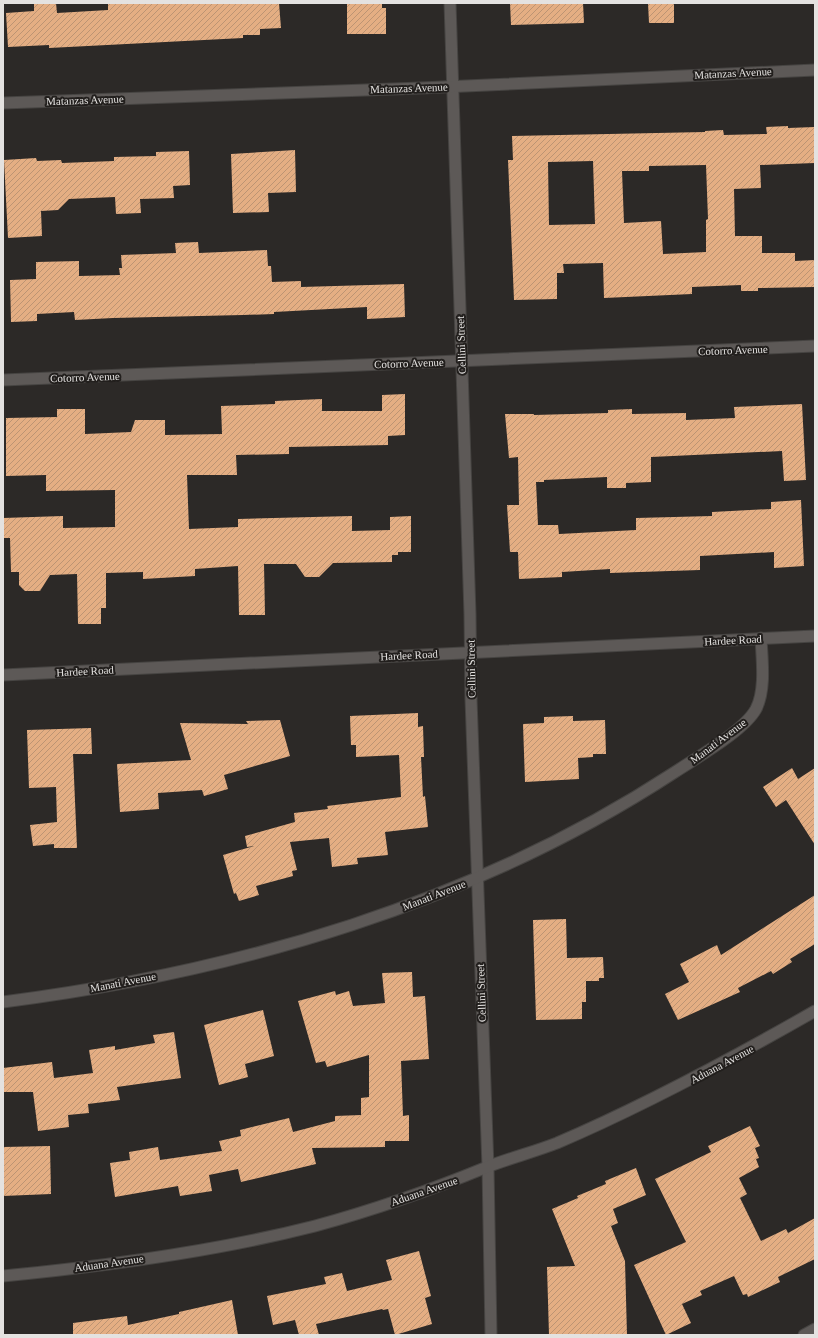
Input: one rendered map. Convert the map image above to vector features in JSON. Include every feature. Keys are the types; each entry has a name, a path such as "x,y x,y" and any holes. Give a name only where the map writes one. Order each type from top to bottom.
{"street":[{"name":"Cellini Street","path":"450,3 488,1167 491,1335"},
{"name":"Matanzas Avenue","path":"3,103 452,86 815,70"},
{"name":"Cotorro Avenue","path":"3,380 815,346"},
{"name":"Hardee Road","path":"3,675 815,636"},
{"name":"Manati Avenue","path":"3,1002 118,984 221,962 349,925 423,900 478,878 604,815 665,779 735,730 750,717 759,700 762,667 761,638"},
{"name":"Aduana Avenue","path":"3,1276 130,1261 282,1233 322,1224 427,1191 553,1144 632,1109 727,1062 815,1011"},
{"path":"804,1335 815,1329"}],"building":[{"path":"34,3 56,3 57,13 108,10 108,4 123,3 279,3 281,28 260,29 260,35 243,35 243,38 49,48 49,45 8,47 6,13 34,11"},
{"path":"347,3 382,3 382,8 386,8 386,34 347,34"},
{"path":"510,3 583,3 584,23 511,25"},
{"path":"648,3 674,3 674,23 649,23"},
{"path":"766,127 815,127 815,163 760,165 761,188 734,189 735,236 762,236 762,253 795,253 795,261 815,260 815,287 758,288 758,291 741,291 741,285 692,287 692,294 604,298 603,263 563,264 564,273 557,273 557,299 514,300 508,160 513,160 512,136 705,132 723,130 724,135 767,134","holes":["593,161 595,224 549,225 548,162","706,165 708,219 706,220 706,252 663,254 661,221 624,223 622,171 649,171 649,166"]},
{"path":"295,150 296,192 268,193 269,212 233,213 231,154"},
{"path":"189,151 190,185 173,186 174,198 140,199 141,213 116,214 115,197 69,199 58,210 41,211 42,236 8,238 4,160 36,158 37,161 61,160 62,163 114,161 114,157 156,156 156,152"},
{"path":"198,242 199,253 267,250 268,266 271,266 272,282 301,281 301,287 404,284 405,317 367,319 367,307 274,312 274,314 75,320 74,312 37,314 37,321 11,322 10,280 36,279 36,262 79,261 79,276 120,275 119,268 122,268 121,255 176,253 175,243"},
{"path":"405,394 405,435 388,436 388,445 289,447 289,454 236,455 237,475 187,475 189,529 238,527 238,519 352,516 352,531 390,530 390,517 411,516 411,552 398,552 398,555 392,555 392,562 333,563 319,577 305,577 296,564 264,564 265,615 239,615 238,566 195,569 195,576 143,579 143,572 106,573 106,608 101,608 101,624 78,624 77,574 50,575 40,591 25,591 19,585 19,572 11,572 10,538 3,538 3,518 63,516 63,528 115,527 115,490 46,491 46,475 6,476 6,418 57,417 57,409 85,409 85,434 131,432 135,420 165,420 165,435 222,434 221,406 275,404 275,401 322,399 322,411 382,411 382,395"},
{"path":"802,404 806,480 784,481 782,451 651,457 651,482 626,483 626,488 607,488 607,477 544,480 544,482 536,482 538,525 558,525 559,534 636,530 636,518 712,516 712,512 771,509 771,502 801,500 804,566 774,568 774,552 700,556 700,570 610,573 610,569 562,572 562,577 519,579 518,552 510,552 507,505 519,505 518,457 509,458 505,414 534,415 608,413 608,410 632,409 632,414 686,413 686,420 735,418 734,407"},
{"path":"418,713 418,727 423,726 424,757 421,757 423,797 425,796 428,827 385,832 388,855 357,858 358,864 332,867 329,838 290,842 297,870 292,871 293,876 256,886 259,895 239,901 236,893 234,894 223,855 254,846 247,847 245,836 295,822 294,813 328,809 327,806 401,797 399,755 356,757 356,745 351,745 350,716"},
{"path":"573,716 573,721 605,720 606,754 593,754 593,757 578,758 579,779 525,782 523,724 544,723 544,717"},
{"path":"280,720 290,756 224,775 228,789 204,796 202,790 158,793 159,809 120,812 117,764 191,760 180,723 248,724 246,721"},
{"path":"91,728 92,754 73,754 77,848 54,848 54,844 33,846 30,825 57,822 56,787 29,788 27,730"},
{"path":"792,768 798,779 815,768 815,845 786,800 776,807 763,787"},
{"path":"815,895 815,944 790,959 792,962 773,974 771,971 738,988 740,992 678,1020 665,994 689,982 680,964 717,945 721,955"},
{"path":"566,919 567,958 603,957 604,978 599,978 599,981 586,981 586,1002 582,1002 582,1019 536,1020 533,920"},
{"path":"412,972 413,997 425,996 429,1059 401,1061 403,1116 409,1115 409,1141 385,1141 385,1147 312,1148 316,1164 241,1182 238,1169 209,1175 212,1191 180,1196 178,1186 115,1197 110,1163 130,1160 129,1152 158,1147 160,1160 222,1151 219,1141 241,1136 240,1130 289,1118 293,1132 335,1121 335,1116 361,1115 361,1098 369,1097 369,1055 327,1067 325,1061 316,1063 298,1001 335,991 336,995 349,991 353,1006 385,1003 382,973"},
{"path":"263,1010 274,1056 245,1064 248,1077 219,1085 204,1025"},
{"path":"174,1032 181,1078 117,1087 120,1100 88,1104 89,1113 68,1115 69,1127 38,1131 33,1092 3,1092 3,1068 52,1062 54,1078 93,1073 89,1050 115,1046 115,1050 155,1043 153,1035"},
{"path":"750,1126 760,1146 755,1148 759,1158 756,1159 759,1167 739,1178 747,1194 740,1198 761,1241 786,1229 788,1233 815,1218 815,1259 778,1277 780,1282 748,1297 747,1294 743,1295 734,1276 700,1291 702,1295 682,1304 691,1323 666,1335 634,1265 686,1242 655,1179 711,1152 708,1146"},
{"path":"50,1146 51,1194 3,1196 3,1147"},
{"path":"636,1168 646,1195 613,1209 618,1223 611,1226 625,1261 627,1335 549,1335 547,1267 575,1266 552,1209 578,1198 577,1196 606,1184 605,1181"},
{"path":"419,1251 431,1296 425,1298 432,1324 395,1335 388,1309 382,1309 316,1324 319,1335 299,1335 295,1320 273,1325 267,1296 326,1284 324,1277 342,1273 347,1291 392,1280 386,1260"},
{"path":"232,1300 238,1335 73,1335 73,1323 127,1316 128,1325 179,1314 179,1312"}]}
